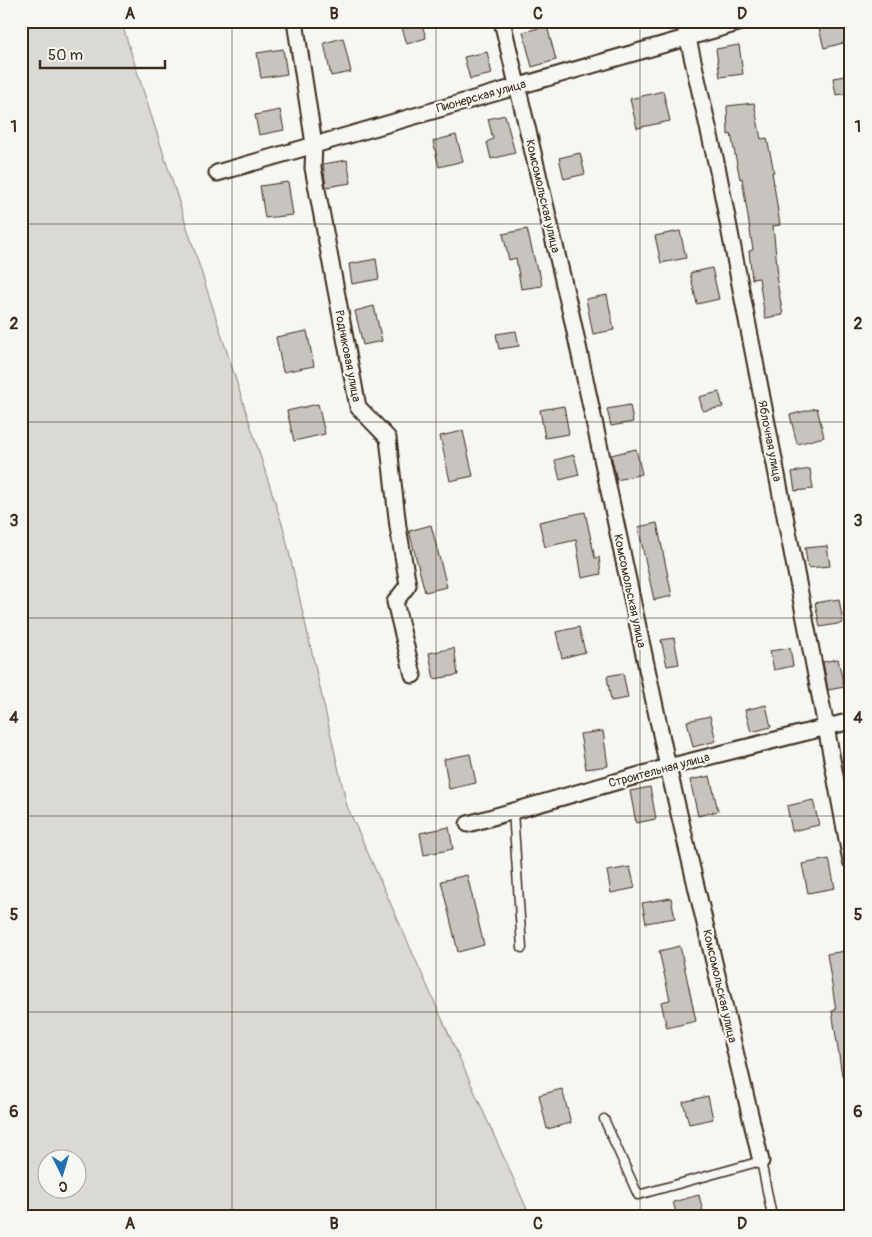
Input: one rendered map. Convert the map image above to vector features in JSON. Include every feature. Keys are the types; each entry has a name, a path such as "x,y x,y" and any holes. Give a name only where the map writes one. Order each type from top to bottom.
{"street":[{"name":"Родниковая улица","path":"295,21 314,144 314,176 358,407 388,438 398,527 408,585 395,602 412,675"},
{"name":"Комсомольская улица","path":"502,21 572,318 668,767 761,1161"},
{"name":"Яблочная улица","path":"684,21 718,171 851,861"},
{"name":"Пионерская улица","path":"217,173 745,21"},
{"name":"Строительная улица","path":"468,824 668,767 851,721"}],"lane":[{"path":"513,811 522,948"},
{"path":"604,1119 638,1195 761,1161 772,1216"}],"shaded area":[{"path":"21,21 121,21 284,530 347,806 530,1216 21,1216"}],"building":[{"path":"400,21 421,21 426,38 407,44"},
{"path":"828,21 851,21 851,41 824,48 818,24"},
{"path":"547,26 556,60 532,67 523,32"},
{"path":"343,38 351,72 331,76 324,43"},
{"path":"739,45 743,74 720,77 716,49"},
{"path":"283,49 287,74 261,78 257,53"},
{"path":"487,52 492,74 470,79 464,57"},
{"path":"851,75 851,93 836,95 833,78"},
{"path":"663,91 670,121 637,128 630,99"},
{"path":"754,103 761,139 767,138 774,172 772,172 780,225 773,226 778,276 776,276 783,315 765,318 759,278 752,279 749,251 753,250 742,178 740,179 731,134 728,135 727,106"},
{"path":"280,110 284,130 259,135 255,115"},
{"path":"505,115 515,153 491,159 487,142 493,139 488,119"},
{"path":"456,135 463,161 439,167 433,141"},
{"path":"580,153 585,174 564,179 559,158"},
{"path":"347,160 351,183 326,187 323,164"},
{"path":"288,182 293,215 265,218 260,186"},
{"path":"527,229 542,286 521,289 516,258 509,260 503,234"},
{"path":"680,231 686,258 661,263 655,236"},
{"path":"376,259 379,279 352,284 349,264"},
{"path":"712,268 719,299 697,304 690,273"},
{"path":"607,295 614,330 593,334 586,299"},
{"path":"374,306 382,341 363,345 355,311"},
{"path":"307,331 314,366 283,372 276,337"},
{"path":"516,331 519,346 499,349 496,334"},
{"path":"719,392 723,407 703,411 699,397"},
{"path":"318,404 325,434 294,441 287,411"},
{"path":"630,405 633,422 611,426 607,409"},
{"path":"564,406 569,434 545,438 540,410"},
{"path":"817,408 824,437 797,444 790,415"},
{"path":"463,431 473,476 450,481 440,436"},
{"path":"636,449 642,474 617,480 611,455"},
{"path":"574,455 579,475 560,480 555,460"},
{"path":"810,469 813,489 795,491 792,472"},
{"path":"585,512 595,558 599,557 601,574 582,578 576,540 545,547 539,522"},
{"path":"657,523 672,596 654,600 638,527"},
{"path":"431,525 447,587 425,592 409,531"},
{"path":"827,546 830,566 808,568 805,548"},
{"path":"839,599 843,623 820,627 815,603"},
{"path":"579,627 585,652 562,658 556,632"},
{"path":"674,638 679,664 667,666 661,640"},
{"path":"454,648 458,675 434,679 429,653"},
{"path":"790,648 793,666 774,670 770,651"},
{"path":"838,659 844,687 828,690 823,662"},
{"path":"623,673 628,698 611,701 607,676"},
{"path":"766,705 771,727 751,732 745,710"},
{"path":"710,716 716,741 693,747 687,721"},
{"path":"603,731 608,766 586,769 580,734"},
{"path":"470,754 476,783 449,789 444,759"},
{"path":"710,776 718,811 698,816 690,780"},
{"path":"650,787 656,819 636,823 630,791"},
{"path":"813,800 819,825 792,831 787,806"},
{"path":"449,827 453,849 424,855 420,833"},
{"path":"829,859 835,888 808,893 802,864"},
{"path":"630,867 635,888 611,893 607,871"},
{"path":"467,875 484,945 458,952 441,881"},
{"path":"671,898 675,918 646,923 642,903"},
{"path":"680,946 696,1021 667,1028 661,1002 670,1000 659,951"},
{"path":"845,951 851,987 851,1075 842,1075 832,1011 836,1010 827,954"},
{"path":"562,1089 571,1123 547,1129 539,1095"},
{"path":"708,1096 713,1119 689,1124 683,1102"},
{"path":"699,1195 704,1216 677,1216 673,1202"}]}
